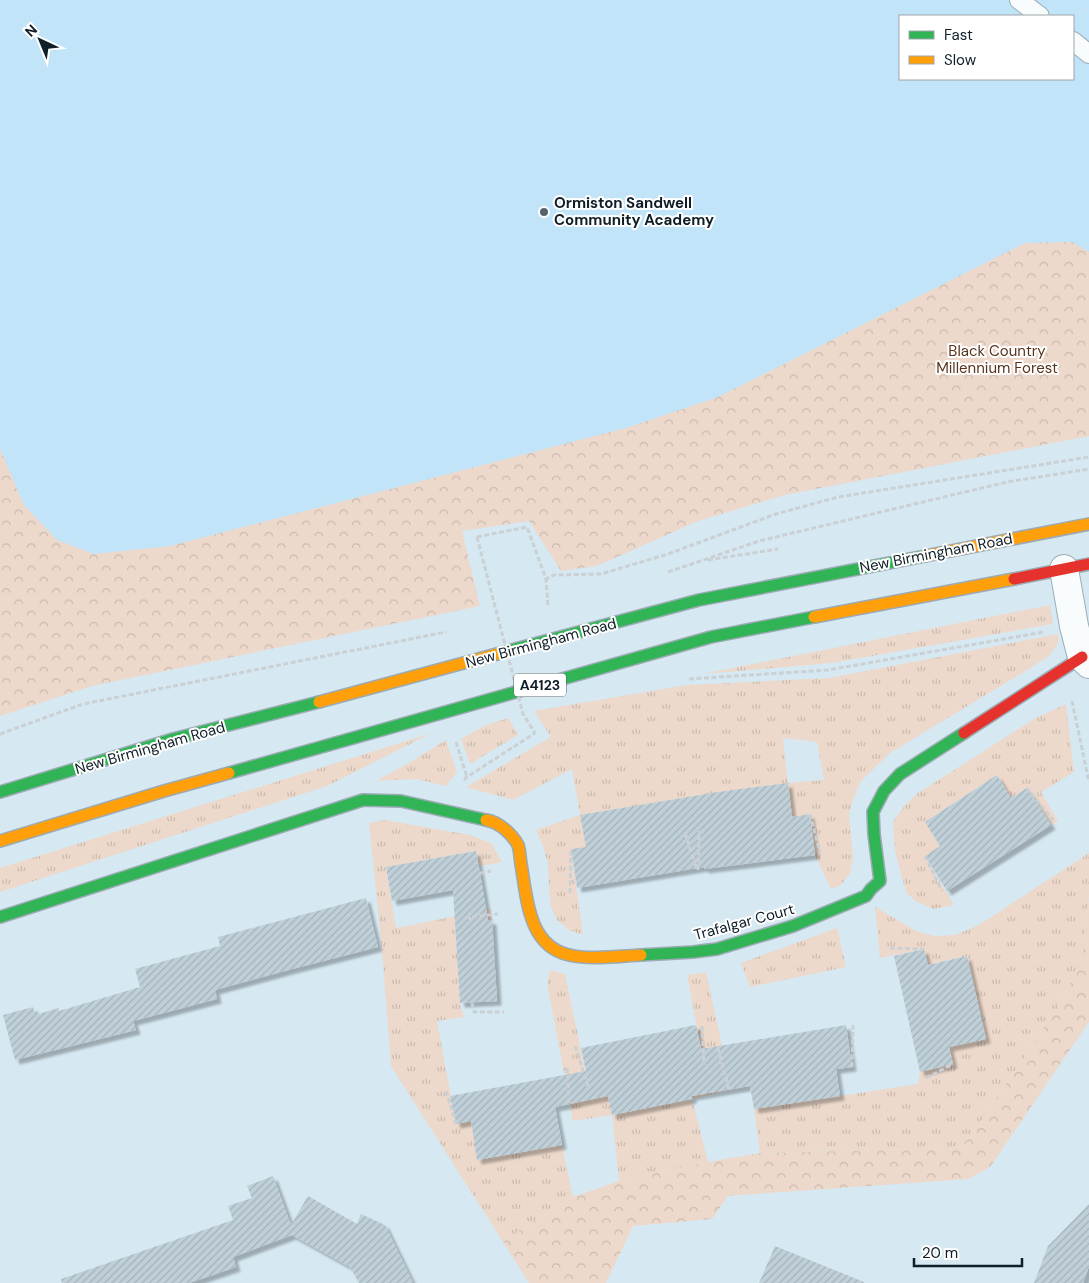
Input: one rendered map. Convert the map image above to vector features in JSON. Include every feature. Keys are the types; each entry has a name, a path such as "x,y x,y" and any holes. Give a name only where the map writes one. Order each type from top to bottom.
{"main road":[{"name":"New Birmingham Road","path":"0,792 173,739 699,600 1089,524"},
{"name":"A4123","path":"0,841 164,791 711,637 1076,567"},
{"name":"Trafalgar Court","path":"0,917 363,800 401,801 493,821 508,832 518,846 532,919 539,935 553,949 569,956 596,957 717,949 793,926 866,896 880,881 873,812 884,791 900,774 1079,663"}],"street":[{"path":"1076,567 1074,626 1079,663"}],"lane":[{"path":"1019,0 1039,15"},
{"path":"1074,42 1089,54"}],"path":[{"path":"546,579 554,576 601,574 668,554 776,514 838,497 1089,458"},
{"path":"697,562 769,538 1007,482 1089,469"},
{"path":"439,809 467,777 536,733 523,714 478,537 527,527 546,579 548,612"},
{"path":"491,623 500,621"},
{"path":"681,680 828,670 1074,626"},
{"path":"0,734 83,704 453,630"},
{"path":"1079,663 1089,782"},
{"path":"519,712 529,709"},
{"path":"455,739 467,777"},
{"path":"1027,788 1053,820"},
{"path":"810,814 820,853"},
{"path":"685,833 697,869 699,831"},
{"path":"570,892 571,850"},
{"path":"924,856 942,891"},
{"path":"471,922 469,917 499,914"},
{"path":"890,948 924,949"},
{"path":"472,1002 474,1012 504,1012"},
{"path":"852,1067 853,1025"},
{"path":"702,1026 704,1065"},
{"path":"575,1046 589,1089"},
{"path":"718,1048 729,1090"},
{"path":"926,1078 953,1064"},
{"path":"567,1068 569,1104"},
{"path":"446,1091 456,1124"}],"shaded area":[{"name":"Ormiston Sandwell Community Academy","path":"0,0 1089,0 1089,346 488,495 0,670"}],"green space":[{"name":"Black Country Millennium Forest","path":"1072,242 1089,252 1089,436 785,495 698,521 597,566 561,571 529,521 462,531 480,606 92,686 0,716 0,449 24,505 57,540 94,554 170,546 626,428 718,397 1025,243"},
{"path":"1050,605 1053,624 832,663 703,674"},
{"path":"1058,634 1058,643 1049,656 890,753 861,781 849,814 853,858 850,873 841,885 831,889 815,855 810,814 792,817 662,802 581,815 586,847 571,850 583,935 569,930 557,920 551,907 548,864 536,830 580,815 572,769 513,800 466,787 551,737 534,711 687,685 829,678","holes":["783,738 817,742 824,780 788,783"]},
{"path":"1066,704 1074,772 1041,792 1058,821 1051,825 1027,788 1011,798 997,775 925,822 940,846 925,857 954,905 933,909 915,901 906,892 895,851 893,822 901,810 915,795 1034,719"},
{"path":"508,718 518,735 470,764 461,739 486,725"},
{"path":"432,733 327,786 0,892 0,868"},
{"path":"446,740 457,772 446,786 416,779 376,781 409,763"},
{"path":"385,820 470,835 491,843 502,862 479,866 475,851 386,868 396,928 491,909 492,920 455,923 460,1003 464,1017 437,1021 456,1123 471,1121 478,1160 562,1145 573,1197 503,1242 391,1066 369,823"},
{"path":"1089,853 1089,896 1083,951 1065,997 971,1136 958,1148 760,1153 754,1109 918,1084 920,1072 953,1064 949,1047 986,1039 967,956 928,965 924,949 880,958 875,907 918,932 935,936 955,935 979,925"},
{"path":"1089,896 1089,1022 990,1167 968,1179 728,1196 712,1219 633,1226 606,1283 529,1283 503,1242 573,1197 619,1181 760,1153 959,1148 971,1136 1065,997 1083,951"},
{"path":"837,928 846,967 750,987 741,963"},
{"path":"550,970 565,974 589,1088 606,1086 612,1115 573,1121 547,983"},
{"path":"706,972 722,1045 729,1090 692,1099 687,1069 704,1065 687,975"},
{"path":"692,1099 708,1162 619,1181 612,1115"}],"building":[{"path":"997,775 1011,798 1027,788 1051,825 947,891 925,856 940,846 925,822"},
{"path":"788,783 792,817 810,814 815,855 704,869 704,867 577,888 571,849 586,847 580,815 718,792"},
{"path":"476,851 488,920 492,920 497,1001 460,1003 453,890 392,901 386,867"},
{"path":"366,898 378,947 215,990 217,999 133,1021 136,1030 15,1060 3,1015 33,1007 35,1015 59,1008 59,1011 140,987 135,969 220,946 218,937"},
{"path":"924,949 928,965 967,956 986,1039 949,1047 953,1064 920,1072 894,956"},
{"path":"696,1025 701,1049 846,1025 852,1067 836,1069 840,1096 754,1109 750,1086 692,1096 692,1099 612,1115 608,1096 555,1107 562,1145 477,1160 471,1121 456,1124 450,1096 586,1071 581,1048"},
{"path":"273,1176 291,1225 308,1196 357,1224 361,1214 385,1225 413,1283 359,1283 350,1267 292,1235 233,1257 236,1267 189,1283 62,1283 61,1279 233,1220 228,1206 252,1198 247,1186"},
{"path":"1089,1204 1089,1266 1083,1283 1034,1283 1048,1246"},
{"path":"775,1246 864,1282 759,1283"}],"traffic: fast":[{"path":"497,654 699,600 925,556"},
{"path":"229,773 711,637 814,617"},
{"path":"0,792 173,739 319,702"},
{"path":"641,955 717,949 793,926 866,896 880,881 873,812 884,791 900,774 964,733"},
{"path":"0,917 363,800 401,801 486,820"}],"traffic: slow":[{"path":"925,556 1089,524"},
{"path":"814,617 1014,579"},
{"path":"319,702 497,654"},
{"path":"0,841 229,773"},
{"path":"486,820 496,823 505,829 518,845 528,905 537,931 545,942 555,950 569,955 586,957 641,955"}],"traffic: jam":[{"path":"1014,579 1089,564"},
{"path":"964,733 1082,657"}],"place":[{"name":"Ormiston Sandwell Community Academy","path":"544,212"}]}
